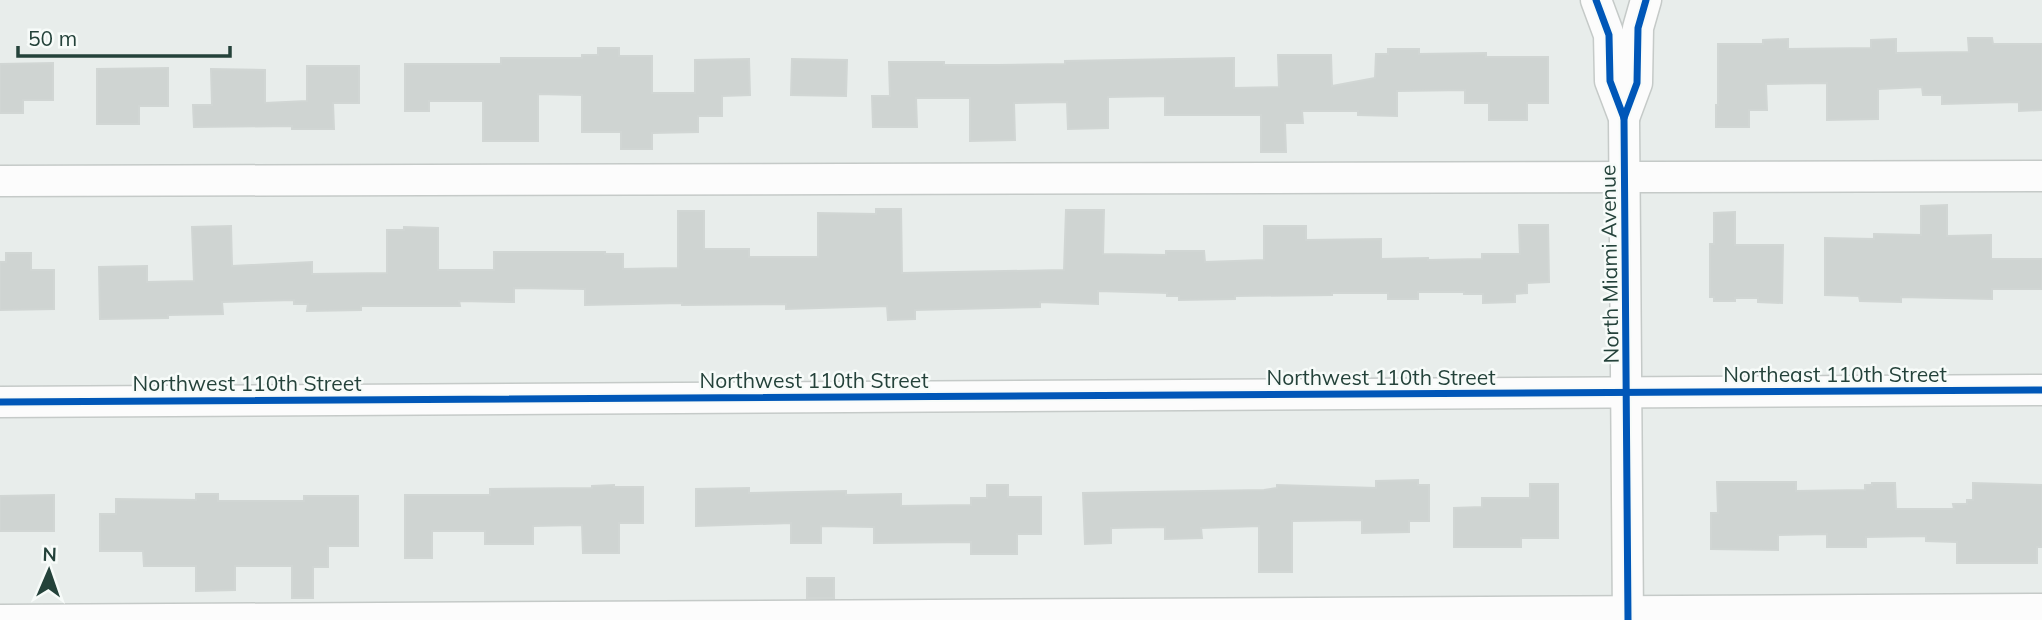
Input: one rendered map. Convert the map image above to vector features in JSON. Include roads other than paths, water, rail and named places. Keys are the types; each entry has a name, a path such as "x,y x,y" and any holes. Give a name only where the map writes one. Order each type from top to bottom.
{"street":[{"path":"1597,0 1621,6 1634,5 1644,0"},
{"name":"North Miami Avenue","path":"1597,0 1609,35 1610,81 1624,118 1628,615"},
{"name":"North Miami Avenue","path":"1624,118 1637,83 1638,28 1644,0"},
{"path":"0,181 2042,176"},
{"name":"Northeast 110th Street","path":"1628,393 2042,390"},
{"name":"Northwest 110th Street","path":"0,402 1628,393"},
{"path":"0,620 1628,615 2042,608"}]}
